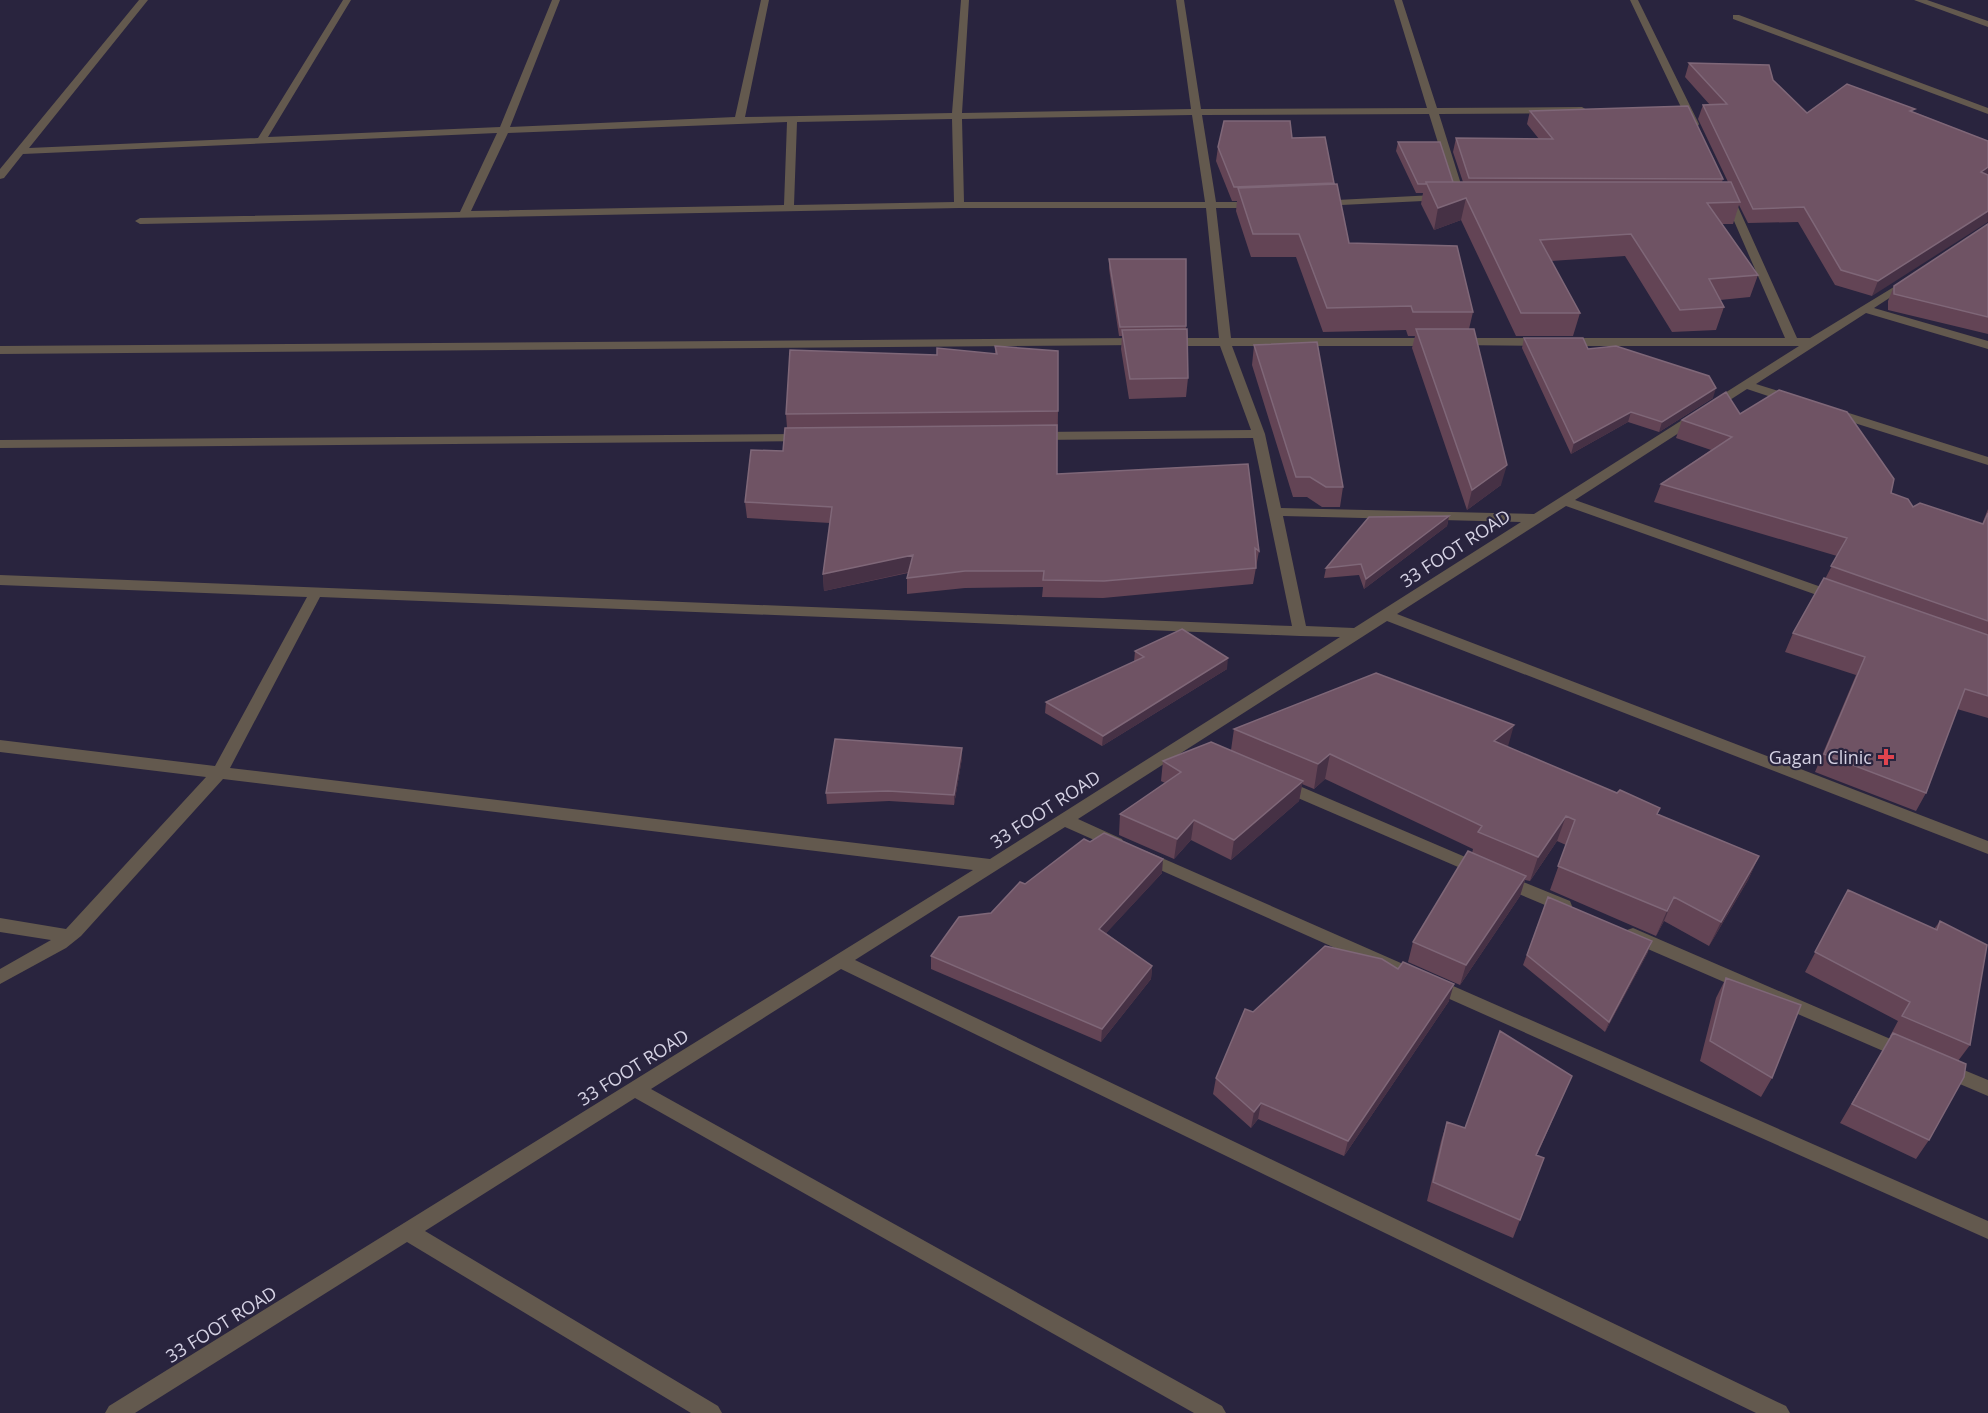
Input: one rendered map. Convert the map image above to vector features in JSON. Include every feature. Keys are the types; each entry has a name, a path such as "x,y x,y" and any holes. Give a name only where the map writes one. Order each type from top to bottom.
{"street":[{"path":"0,176 144,0"},
{"path":"262,139 347,0"},
{"path":"463,216 504,130 556,0"},
{"path":"739,120 765,0"},
{"path":"959,205 957,116 965,0"},
{"path":"1180,0 1211,207 1225,342 1259,434 1300,631"},
{"path":"1398,0 1460,197"},
{"path":"1634,0 1701,139"},
{"path":"1918,0 1988,24"},
{"path":"1736,17 1988,111"},
{"path":"20,151 739,120 1432,109 1595,110"},
{"path":"1676,110 1688,110"},
{"path":"789,209 792,119"},
{"path":"1723,194 1793,342"},
{"path":"1305,203 1471,197"},
{"path":"140,221 959,205 1211,207 1270,205"},
{"name":"33 FOOT ROAD","path":"116,1413 992,866 1921,273"},
{"path":"1865,309 1988,345"},
{"path":"0,350 1225,342 1814,342"},
{"path":"1746,385 1801,402"},
{"path":"1823,409 1988,461"},
{"path":"1019,436 1259,434"},
{"path":"0,444 815,438"},
{"path":"1564,501 1854,603"},
{"path":"1275,512 1537,518"},
{"path":"0,580 1356,633"},
{"path":"0,976 69,936 220,772 316,592"},
{"path":"1386,615 1988,848"},
{"path":"1185,743 1207,752"},
{"path":"0,746 992,866"},
{"path":"1273,780 1581,913"},
{"path":"1064,820 1988,1230"},
{"path":"0,925 69,936"},
{"path":"1614,927 1988,1088"},
{"path":"840,961 1779,1413"},
{"path":"635,1089 1215,1413"},
{"path":"407,1232 711,1413"}],"building":[{"path":"1689,63 1769,65 1773,80 1807,113 1847,84 1915,109 1910,111 1988,141 1988,167 1981,172 1988,175 1988,211 1878,281 1841,270 1804,207 1753,209 1703,105 1727,104"},
{"path":"1688,106 1723,179 1469,178 1456,138 1553,139 1530,111"},
{"path":"1224,121 1290,121 1292,138 1325,137 1334,183 1234,187 1218,147"},
{"path":"1398,142 1440,142 1453,182 1418,184"},
{"path":"1426,182 1731,182 1740,202 1707,203 1758,275 1709,279 1724,307 1680,310 1631,234 1540,240 1580,313 1521,313 1466,198 1438,208"},
{"path":"1337,184 1349,243 1457,246 1473,312 1413,312 1411,306 1327,308 1299,234 1253,234 1238,188"},
{"path":"1988,224 1988,317 1894,294 1894,286"},
{"path":"1109,259 1186,259 1186,326 1120,327"},
{"path":"1187,329 1188,378 1130,379 1122,330"},
{"path":"1416,329 1474,329 1507,465 1472,490"},
{"path":"1524,338 1583,338 1588,349 1616,346 1709,376 1716,388 1662,422 1631,412 1574,443"},
{"path":"1317,342 1343,487 1326,487 1310,477 1296,477 1254,345"},
{"path":"995,346 1058,351 1058,411 786,414 790,350 937,355 937,348 997,354"},
{"path":"1779,390 1847,412 1894,479 1891,493 1908,499 1913,507 1920,503 1983,524 1988,513 1988,621 1831,566 1847,538 1661,484 1732,437 1682,420 1726,392 1740,414"},
{"path":"1057,425 1057,474 1248,464 1259,551 1255,548 1256,568 1104,581 1043,580 1044,571 965,571 907,578 913,555 823,574 832,507 745,502 751,450 783,451 785,428"},
{"path":"1449,516 1366,579 1361,564 1326,568 1369,517"},
{"path":"1824,578 1988,635 1988,696 1965,689 1926,793 1824,754 1865,657 1793,633"},
{"path":"1182,629 1228,658 1103,736 1046,702 1144,657 1135,651"},
{"path":"1376,673 1514,725 1494,741 1617,793 1620,790 1660,808 1657,814 1759,856 1721,922 1674,897 1667,911 1558,866 1575,820 1566,816 1538,857 1478,832 1482,826 1330,754 1318,764 1234,729"},
{"path":"835,739 962,748 954,795 888,791 826,793"},
{"path":"1211,742 1303,781 1234,840 1194,820 1177,839 1120,814 1181,772 1163,761"},
{"path":"1104,833 1163,859 1099,929 1152,966 1102,1029 931,956 959,917 991,913 1020,882 1025,884 1084,839 1090,842"},
{"path":"1468,851 1526,876 1466,965 1413,942"},
{"path":"1848,890 1937,930 1940,921 1987,945 1970,1045 1902,1016 1910,1002 1815,952"},
{"path":"1548,897 1652,941 1609,1022 1527,955"},
{"path":"1325,946 1382,959 1398,969 1403,962 1454,984 1348,1141 1261,1103 1254,1112 1216,1078 1245,1009 1253,1012"},
{"path":"1726,978 1801,1005 1772,1078 1710,1041"},
{"path":"1500,1031 1572,1076 1536,1155 1544,1158 1520,1220 1433,1182 1447,1122 1465,1128"},
{"path":"1893,1033 1966,1064 1964,1077 1929,1140 1852,1104"}],"place":[{"name":"Gagan Clinic","path":"1886,757"}]}
